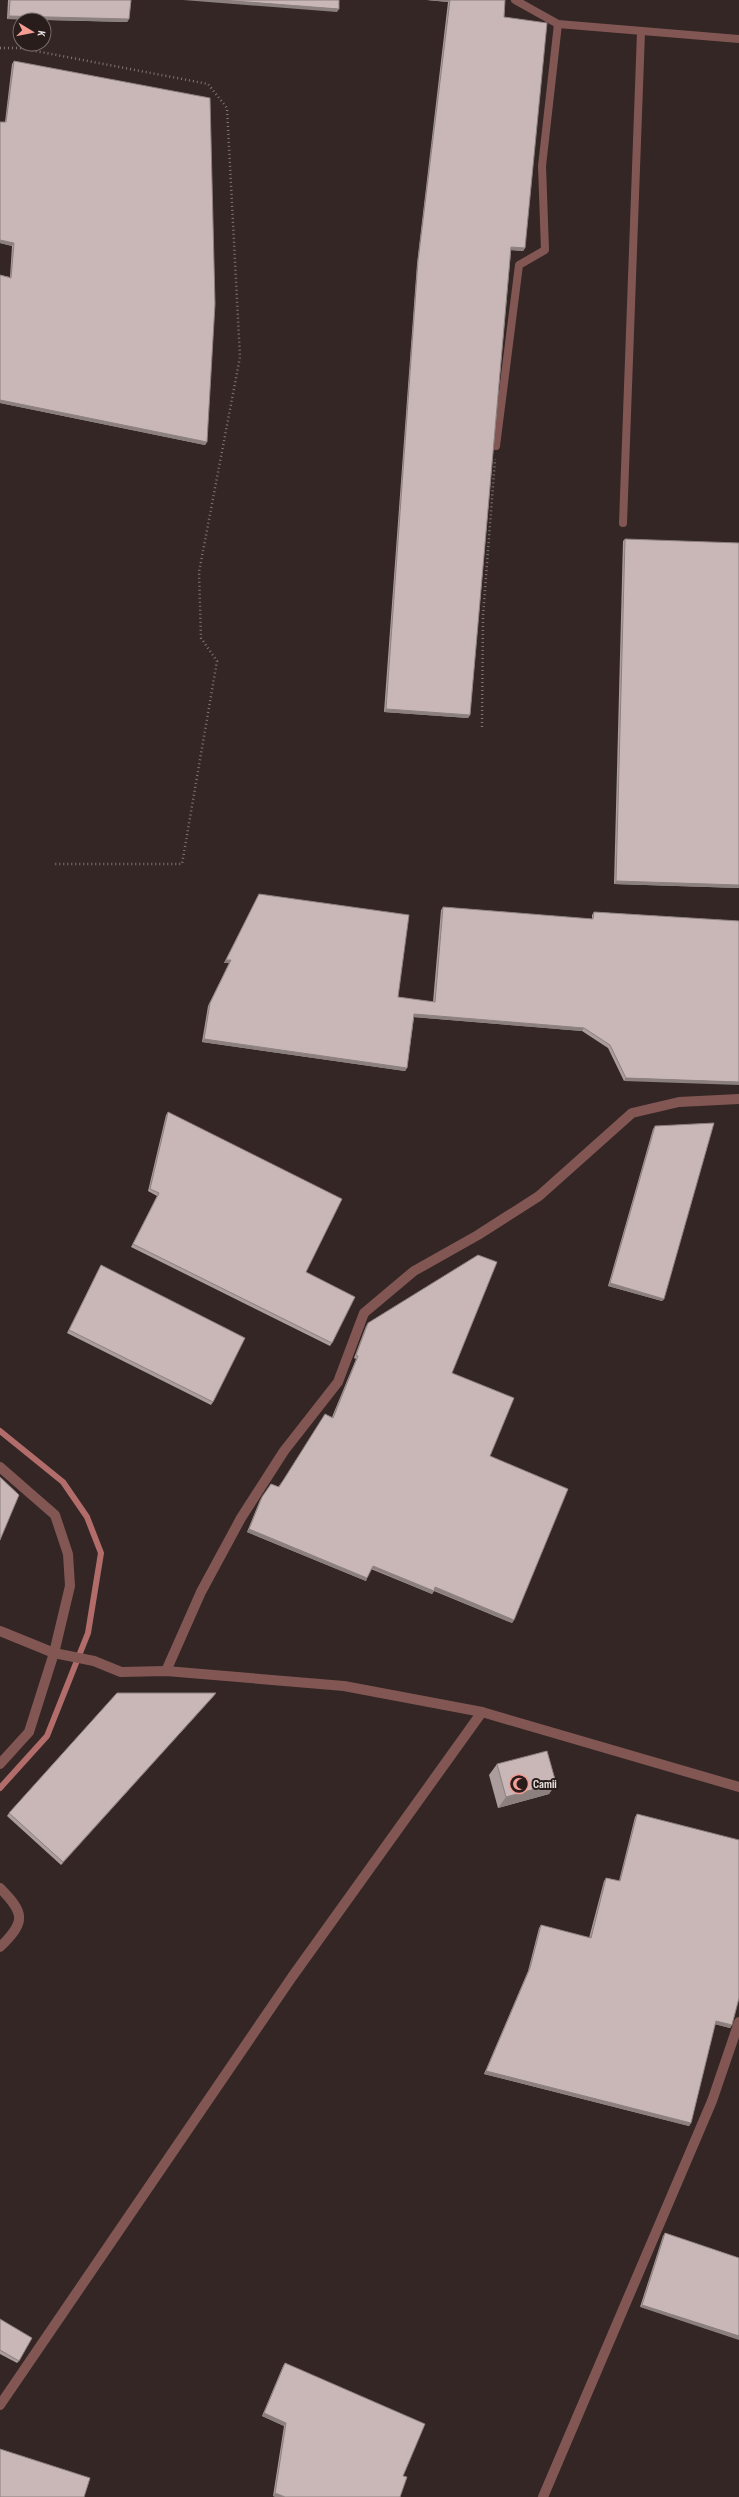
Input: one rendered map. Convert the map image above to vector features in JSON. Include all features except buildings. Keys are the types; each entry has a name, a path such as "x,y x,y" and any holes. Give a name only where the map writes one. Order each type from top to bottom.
{"street":[{"path":"166,1671 201,1592 241,1518 284,1451 338,1382 364,1313 414,1271 478,1235 539,1196 632,1113 679,1102 739,1099"},
{"path":"0,1467 55,1515 68,1554 70,1586 54,1653 29,1732 0,1764"},
{"path":"0,1631 54,1653 65,1654 94,1662 121,1672 166,1671 344,1686 482,1712 739,1787"},
{"path":"0,2405 4,2392 292,1976 482,1712"},
{"path":"0,1888 16,1904 20,1917 16,1930 0,1947"},
{"path":"542,2497 712,2101 739,2022"}],"lane":[{"path":"515,0 558,24 739,39"},
{"path":"496,446 519,265 545,250 542,166 558,24"},
{"path":"623,523 641,32"}],"path":[{"path":"0,48 20,48 208,84 227,108 240,357 199,572 201,638 217,661 182,864 54,864"},
{"path":"482,727 483,616 496,446"}],"waterway":[{"path":"0,1431 63,1482 87,1517 101,1553 88,1633 47,1736 0,1788"}],"place":[{"name":"Camii","path":"519,1784"}]}
